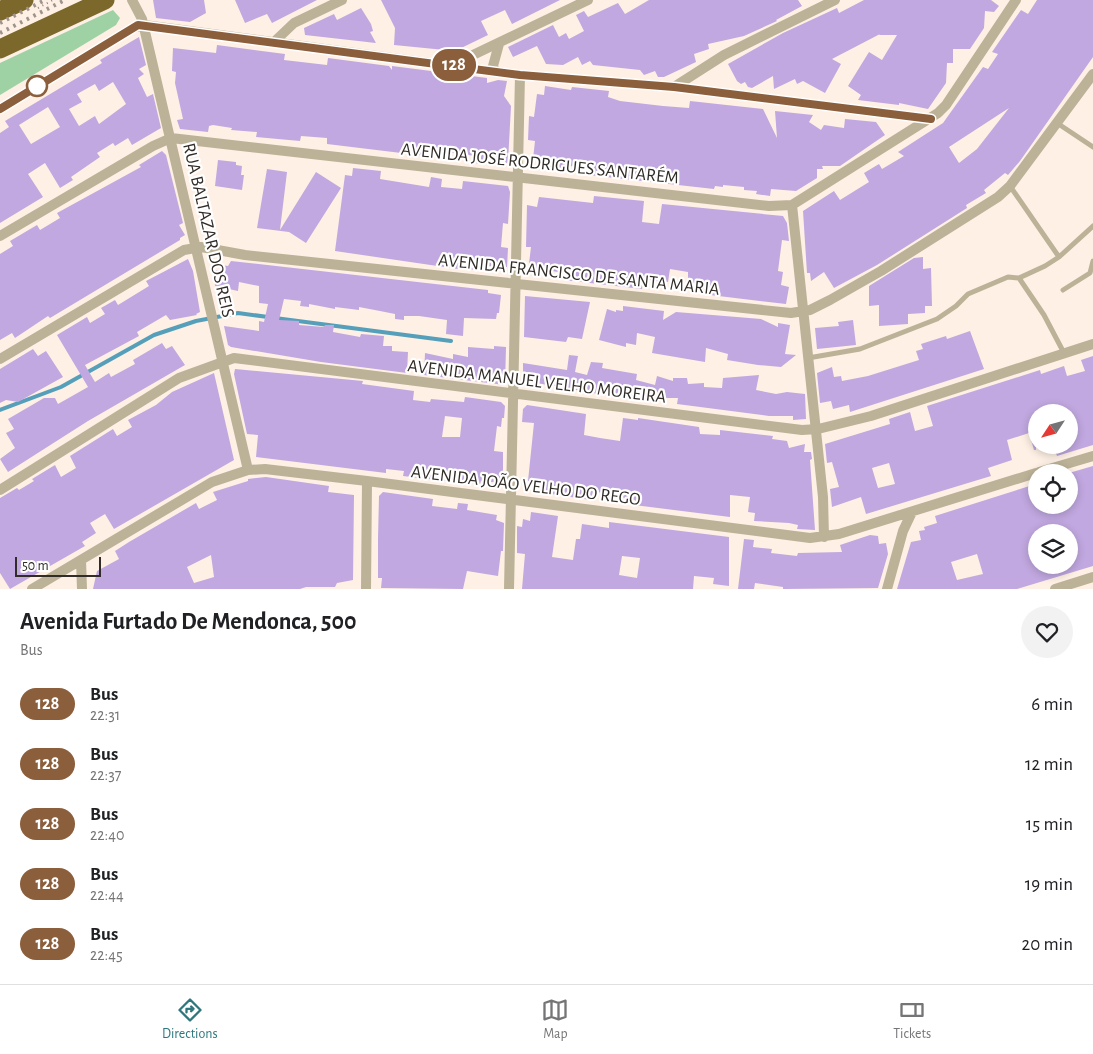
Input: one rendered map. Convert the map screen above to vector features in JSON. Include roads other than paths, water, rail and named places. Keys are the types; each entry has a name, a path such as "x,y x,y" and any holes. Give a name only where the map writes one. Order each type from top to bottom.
{"highway":[{"path":"3,7 24,0"},
{"path":"0,49 105,0"}],"street":[{"name":"RUA BALTAZAR DOS REIS","path":"132,0 138,8 144,26 248,470"},
{"path":"274,42 294,23 342,0"},
{"path":"452,65 588,0"},
{"path":"674,87 724,55 835,0"},
{"path":"824,537 816,429 792,206 931,119 946,105 1016,0"},
{"path":"0,109 133,28 144,26 520,75 674,87 931,119"},
{"path":"494,71 493,66 499,44"},
{"name":"AVENIDA FRANCISCO DE SANTA MARIA","path":"0,359 142,273 184,250 197,248 791,313 804,311 830,300 881,271 998,197 1010,186 1093,74"},
{"path":"509,589 520,75"},
{"path":"0,236 153,146 171,138"},
{"name":"AVENIDA JOSÉ RODRIGUES SANTARÉM","path":"171,138 768,206 792,206"},
{"name":"AVENIDA MANUEL VELHO MOREIRA","path":"0,490 179,378 234,358 514,395 793,429 816,429 871,416 1093,344"},
{"name":"AVENIDA JOÃO VELHO DO REGO","path":"1067,464 1093,456"},
{"name":"AVENIDA JOÃO VELHO DO REGO","path":"32,589 212,482 248,470 265,469 367,481 810,538 839,534 1028,476"},
{"path":"366,589 367,481"},
{"path":"886,589 903,531 912,512"},
{"path":"81,560 82,589"},
{"path":"1055,589 1093,577"}],"lane":[{"path":"1057,123 1093,147"},
{"path":"1010,186 1059,257"},
{"path":"808,358 860,349 937,319 956,306 968,294 1008,277 1019,278 1059,257 1093,226"},
{"path":"1063,290 1090,273 1093,261"},
{"path":"1019,278 1044,315 1064,353"}],"waterway":[{"path":"0,410 61,387 154,335 196,321 238,313 268,317"},
{"path":"275,318 451,341"}],"railway":[{"path":"0,23 45,0"},
{"path":"0,33 65,0"}]}
